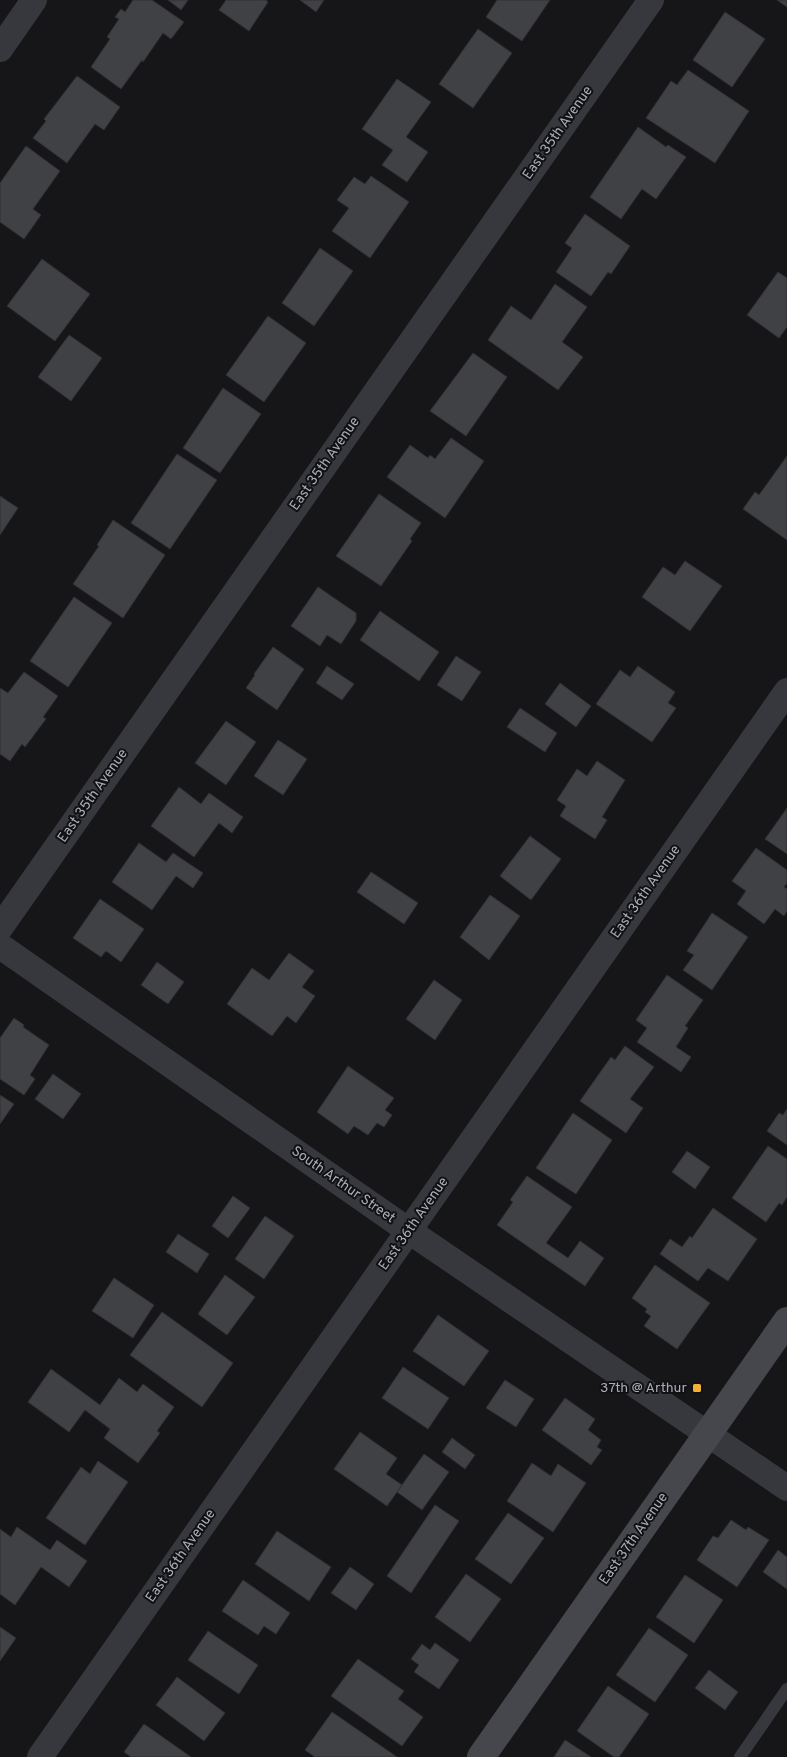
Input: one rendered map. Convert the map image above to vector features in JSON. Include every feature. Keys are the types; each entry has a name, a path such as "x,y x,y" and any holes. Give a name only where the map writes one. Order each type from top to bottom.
{"street":[{"path":"0,49 34,0"},
{"name":"East 35th Avenue","path":"0,928 651,0"},
{"name":"East 36th Avenue","path":"40,1757 787,691"},
{"name":"South Arthur Street","path":"0,946 409,1231 787,1488"},
{"name":"East 37th Avenue","path":"482,1757 787,1321"}],"lane":[{"path":"740,1757 787,1689"}],"building":[{"path":"133,0 152,0 184,22 171,39 163,33 121,89 91,67 110,39 107,37 119,19 115,17 121,9 125,12"},
{"path":"168,0 188,0 181,10"},
{"path":"226,0 266,0 268,2 249,31 219,10"},
{"path":"300,0 324,0 316,12"},
{"path":"497,0 550,0 522,41 486,17"},
{"path":"777,0 787,0 787,7"},
{"path":"725,12 765,39 732,87 693,60"},
{"path":"478,29 512,53 473,108 439,84"},
{"path":"688,70 749,111 715,163 646,118 671,81 677,85"},
{"path":"77,76 120,107 104,130 95,124 67,163 33,138 46,121 44,119"},
{"path":"397,79 431,102 406,137 428,152 407,182 382,165 393,150 362,129"},
{"path":"638,127 666,147 668,145 686,157 656,199 642,189 621,219 590,197"},
{"path":"26,146 60,171 33,209 41,215 24,239 0,222 0,183"},
{"path":"371,176 409,202 370,258 332,231 349,208 337,200 354,177 365,184"},
{"path":"585,214 630,246 611,274 608,272 591,296 556,272 572,248 565,243"},
{"path":"320,248 353,271 314,326 282,303"},
{"path":"42,259 90,294 55,341 7,306"},
{"path":"778,272 787,278 787,327 779,338 747,315"},
{"path":"555,284 587,307 562,342 583,357 558,390 488,340 511,306 531,320"},
{"path":"268,316 306,343 264,402 226,375"},
{"path":"69,335 102,358 71,401 38,377"},
{"path":"473,353 507,377 466,436 430,411"},
{"path":"223,388 261,414 220,473 183,448"},
{"path":"451,438 484,461 445,518 387,477 410,445 428,458 430,455 435,459"},
{"path":"177,454 217,480 170,549 131,523"},
{"path":"787,456 787,540 743,509 755,492 759,495"},
{"path":"379,494 421,523 410,539 412,541 381,586 336,556"},
{"path":"0,496 18,508 0,535"},
{"path":"113,520 165,555 123,618 73,584 99,546 97,545"},
{"path":"685,561 722,586 690,631 642,597 663,567 675,575"},
{"path":"318,587 356,613 356,621 341,644 327,635 320,646 291,626"},
{"path":"74,597 112,623 68,687 30,661"},
{"path":"380,611 439,652 419,681 360,640"},
{"path":"273,647 304,669 277,710 246,688"},
{"path":"456,656 481,672 462,701 437,685"},
{"path":"327,666 354,684 342,700 316,683"},
{"path":"638,666 675,692 668,703 676,708 652,742 596,704 620,670 630,677"},
{"path":"24,672 58,696 43,717 46,719 25,747 22,744 10,761 0,754 0,688 8,693"},
{"path":"560,683 591,706 576,727 545,704"},
{"path":"520,708 557,733 545,752 507,727"},
{"path":"226,721 256,742 226,785 195,763"},
{"path":"278,740 307,759 283,795 254,776"},
{"path":"597,761 625,780 602,817 607,820 595,839 560,816 566,806 557,800 577,769 587,776"},
{"path":"179,787 201,804 209,793 243,817 232,833 219,823 194,857 151,826"},
{"path":"787,808 787,854 765,839"},
{"path":"530,836 561,859 531,900 500,876"},
{"path":"139,843 166,862 173,853 203,873 193,888 176,876 152,910 112,882"},
{"path":"756,848 787,870 787,883 784,887 787,889 787,911 784,916 775,909 764,924 737,904 746,891 732,881"},
{"path":"371,872 418,903 404,924 357,892"},
{"path":"490,895 520,916 489,960 460,937"},
{"path":"100,899 144,929 121,962 106,951 101,957 73,938"},
{"path":"712,913 748,937 712,990 683,970 694,955 687,951"},
{"path":"289,953 314,971 302,987 315,996 296,1023 287,1016 272,1036 227,1004 252,968 269,980"},
{"path":"157,962 184,982 168,1004 141,985"},
{"path":"667,975 703,1000 685,1026 688,1028 676,1047 691,1057 681,1072 637,1042 647,1028 636,1020"},
{"path":"434,980 462,1000 435,1040 406,1019"},
{"path":"14,1018 24,1025 23,1027 49,1045 30,1075 35,1079 24,1095 0,1079 0,1038"},
{"path":"625,1046 654,1067 630,1099 643,1108 626,1133 580,1101 611,1057 615,1060"},
{"path":"348,1066 394,1098 385,1110 392,1115 384,1127 377,1123 368,1135 354,1126 348,1134 317,1112"},
{"path":"53,1074 81,1094 63,1119 35,1099"},
{"path":"0,1095 14,1104 0,1124"},
{"path":"787,1109 787,1145 767,1131 779,1113 783,1115"},
{"path":"573,1113 612,1140 576,1194 536,1168"},
{"path":"768,1146 787,1159 787,1197 782,1205 779,1203 766,1222 732,1198"},
{"path":"687,1151 710,1167 695,1189 672,1172"},
{"path":"527,1176 572,1207 546,1243 568,1258 580,1241 604,1258 585,1286 497,1225 513,1202 510,1200"},
{"path":"233,1196 250,1208 228,1238 212,1226"},
{"path":"713,1208 757,1239 728,1281 708,1268 698,1281 660,1254 670,1239 682,1247 690,1236 692,1238"},
{"path":"265,1216 294,1236 264,1279 235,1259"},
{"path":"178,1234 209,1254 197,1273 166,1252"},
{"path":"655,1265 710,1303 677,1349 644,1326 651,1316 645,1312 647,1309 632,1298"},
{"path":"225,1275 255,1297 227,1335 198,1314"},
{"path":"114,1278 154,1305 133,1338 92,1311"},
{"path":"162,1312 233,1363 202,1407 130,1355"},
{"path":"438,1315 489,1351 464,1386 413,1351"},
{"path":"403,1367 449,1398 428,1429 382,1398"},
{"path":"51,1369 100,1405 119,1378 137,1392 143,1384 174,1407 157,1431 160,1433 138,1463 104,1438 110,1429 85,1410 69,1432 28,1402"},
{"path":"505,1380 534,1399 516,1427 486,1408"},
{"path":"565,1398 595,1419 588,1430 601,1440 597,1447 602,1450 591,1465 542,1430"},
{"path":"360,1432 397,1458 386,1474 402,1485 387,1506 334,1469"},
{"path":"452,1438 475,1455 465,1469 442,1452"},
{"path":"424,1454 449,1472 422,1510 397,1492"},
{"path":"98,1461 128,1482 85,1545 46,1518 81,1467 90,1474"},
{"path":"532,1463 551,1476 558,1464 586,1483 553,1532 507,1501"},
{"path":"435,1505 459,1521 411,1593 387,1576"},
{"path":"508,1513 544,1538 511,1584 475,1559"},
{"path":"731,1520 746,1530 748,1527 769,1540 737,1587 697,1560 713,1536 718,1538"},
{"path":"17,1527 50,1550 57,1540 87,1561 69,1587 41,1567 15,1605 0,1594 0,1529 11,1537"},
{"path":"277,1531 331,1567 309,1601 255,1564"},
{"path":"778,1550 787,1557 787,1589 763,1572"},
{"path":"350,1567 374,1584 356,1610 331,1593"},
{"path":"466,1574 501,1599 470,1642 435,1617"},
{"path":"685,1575 723,1600 694,1643 656,1617"},
{"path":"243,1580 290,1613 276,1634 264,1626 258,1635 222,1611"},
{"path":"0,1627 16,1638 0,1661"},
{"path":"649,1628 688,1655 655,1702 616,1675"},
{"path":"208,1631 258,1665 239,1694 188,1660"},
{"path":"435,1643 459,1660 439,1689 414,1672 419,1665 411,1659 422,1644 430,1650"},
{"path":"358,1659 404,1691 398,1699 423,1717 402,1746 331,1696"},
{"path":"709,1670 738,1692 725,1710 695,1688"},
{"path":"177,1677 225,1713 204,1741 156,1705"},
{"path":"608,1686 649,1714 619,1757 614,1757 577,1731"},
{"path":"332,1712 397,1757 315,1757 305,1750"},
{"path":"144,1724 191,1757 131,1757 124,1752"},
{"path":"565,1740 591,1757 554,1757"}],"place":[{"name":"37th @ Arthur","path":"697,1388"}]}
